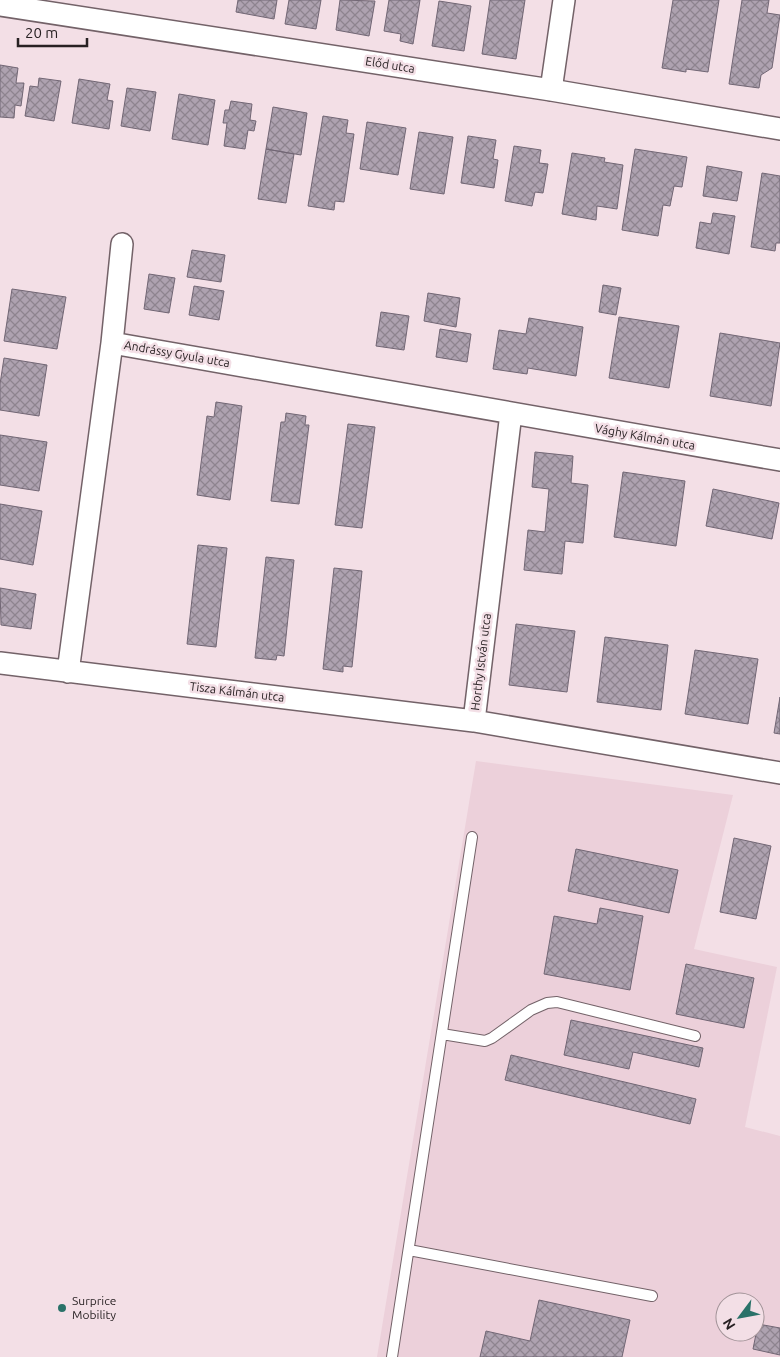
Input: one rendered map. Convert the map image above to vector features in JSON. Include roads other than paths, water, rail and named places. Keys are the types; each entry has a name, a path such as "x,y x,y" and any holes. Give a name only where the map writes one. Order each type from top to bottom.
{"street":[{"path":"551,90 564,0"},
{"name":"Előd utca","path":"8,4 551,90 780,129"},
{"path":"112,343 122,244"},
{"name":"Andrássy Gyula utca","path":"68,672 112,343 511,413"},
{"name":"Vághy Kálmán utca","path":"511,413 780,460"},
{"name":"Horthy István utca","path":"511,413 474,721 780,772"},
{"name":"Tisza Kálmán utca","path":"0,663 474,721"}],"lane":[{"path":"392,1357 472,837"},
{"path":"442,1034 485,1041 531,1010 556,1002 695,1036"},
{"path":"408,1250 652,1296"}],"place":[{"name":"Surprice Mobility","path":"62,1308"}]}
